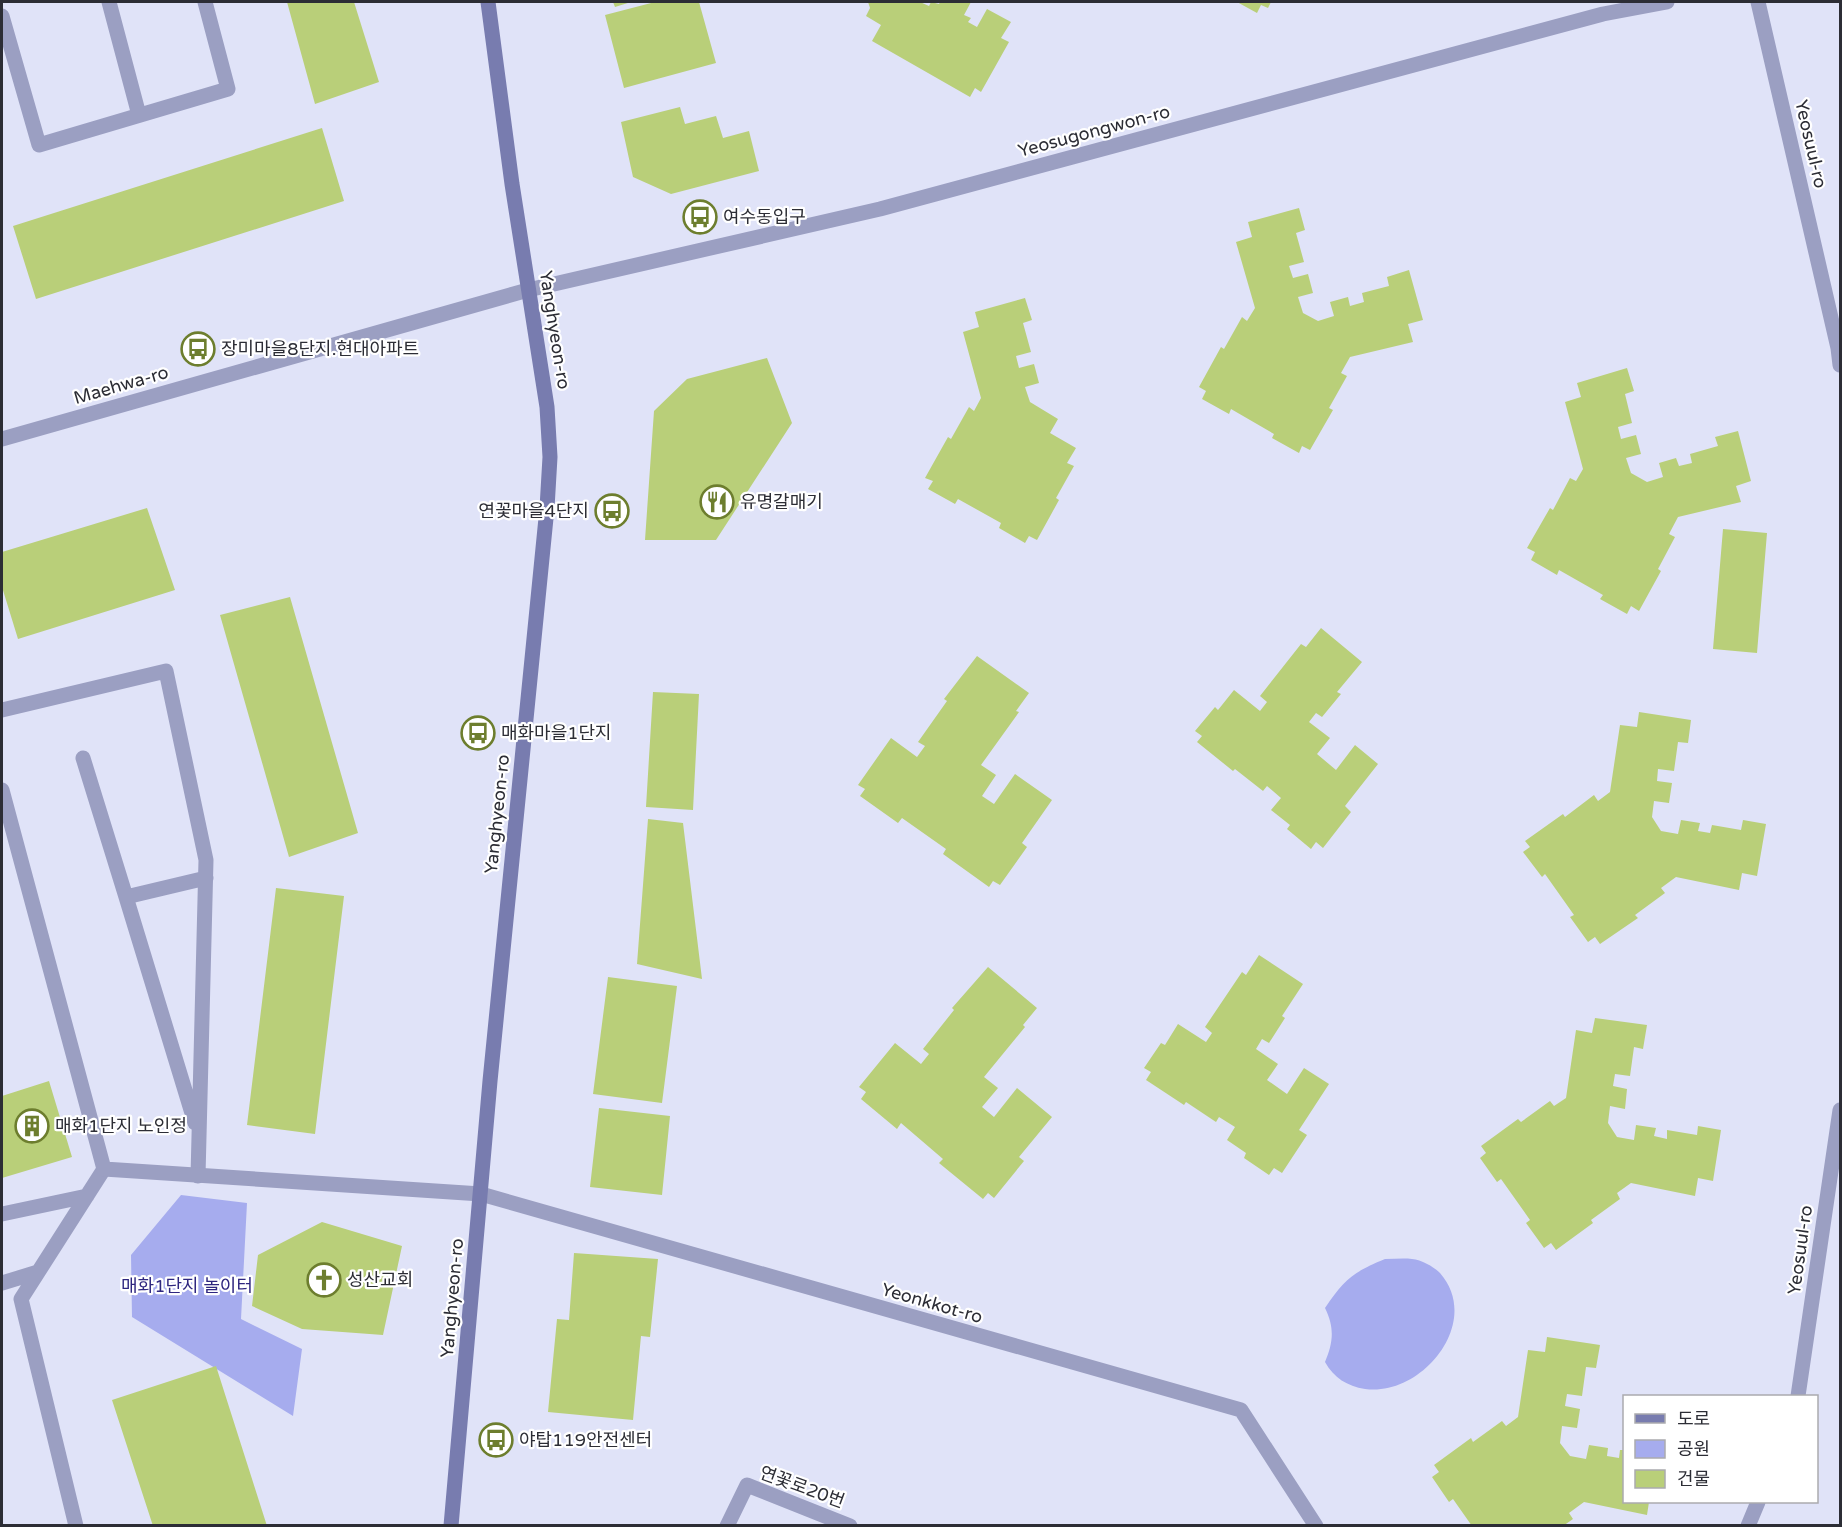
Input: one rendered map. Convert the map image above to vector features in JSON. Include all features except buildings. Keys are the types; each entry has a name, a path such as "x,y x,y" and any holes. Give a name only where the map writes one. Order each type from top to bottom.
{"main road":[{"name":"Yanghyeon-ro","path":"451,1526 480,1194 548,508 550,457 547,407 512,184 488,2"}],"street":[{"path":"109,2 139,115"},
{"path":"2,16 39,145 228,89 206,2"},
{"name":"Yeosugongwon-ro","path":"528,290 880,209 1602,14 1667,2"},
{"name":"Yeosuul-ro","path":"1758,2 1840,365"},
{"name":"Maehwa-ro","path":"2,439 528,290"},
{"path":"2,710 166,671 206,860 198,1176"},
{"path":"83,758 200,1137"},
{"path":"2,790 104,1169 21,1299 76,1526"},
{"path":"126,897 206,878"},
{"name":"Yeosuul-ro","path":"1798,1395 1840,1110"},
{"name":"Yeonkkot-ro","path":"104,1169 480,1194 1241,1410 1316,1526"},
{"path":"2,1214 87,1196"},
{"path":"2,1283 38,1272"},
{"name":"연꽃로20번","path":"727,1526 747,1485 850,1526"},
{"path":"1748,1526 1758,1503"}],"green space":[{"name":"매화1단지 놀이터","path":"181,1195 247,1203 241,1319 302,1349 293,1416 132,1317 131,1255"},
{"path":"1385,1259 1416,1260 1428,1264 1440,1273 1451,1292 1454,1313 1450,1333 1440,1352 1425,1369 1407,1381 1386,1388 1365,1389 1352,1386 1342,1380 1325,1362 1332,1335 1325,1308 1350,1278"}],"place":[{"name":"여수동입구","path":"700,217"},
{"name":"장미마을8단지.현대아파트","path":"198,349"},
{"name":"유명갈매기","path":"717,502"},
{"name":"연꽃마을4단지","path":"612,511"},
{"name":"매화마을1단지","path":"478,733"},
{"name":"매화1단지 노인정","path":"32,1126"},
{"name":"성산교회","path":"324,1280"},
{"name":"야탑119안전센터","path":"496,1440"}]}
